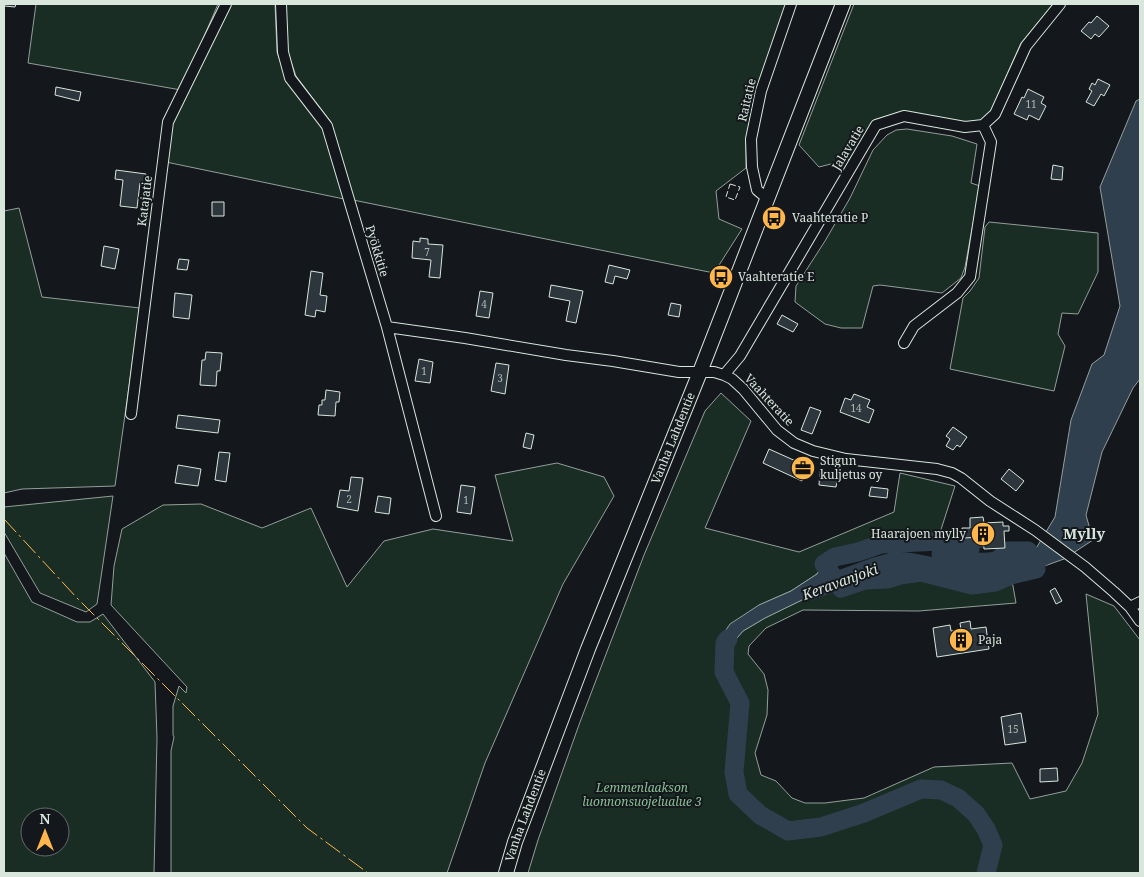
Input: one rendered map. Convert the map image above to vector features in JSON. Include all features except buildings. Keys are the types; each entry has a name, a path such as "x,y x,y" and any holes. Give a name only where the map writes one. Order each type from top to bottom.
{"main road":[{"name":"Vanha Lahdentie","path":"506,873 515,842 588,649 700,372 843,4"}],"street":[{"name":"Katajatie","path":"131,414 168,122 226,4"},
{"name":"Pyökkitie","path":"281,4 283,52 290,78 327,126 387,327 436,516"},
{"name":"Raitatie","path":"768,199 757,190 752,167 752,139 760,91 790,4"},
{"path":"904,343 914,326 957,293 970,277 991,142 983,125 995,114 1026,46 1060,4"},
{"name":"Jalavatie","path":"724,375 740,356 876,125 904,116 965,127 983,125"},
{"name":"Vaahteratie","path":"387,327 679,372 714,372 724,375 732,379 743,389 777,430 794,443 813,451 846,459 937,468 961,478 990,501 1035,530 1086,567 1130,607 1140,621"},
{"path":"1130,607 1140,602"}],"green space":[{"path":"36,4 218,4 181,90 28,63"},
{"path":"231,4 275,4 277,52 287,81 323,128 344,199 166,162 171,122"},
{"path":"285,4 786,4 746,141 746,168 716,191 719,219 742,229 714,273 353,200 330,121 296,76 287,50"},
{"path":"854,4 1053,4 1021,43 990,113 981,122 964,123 903,111 874,120 851,159 819,167 799,145"},
{"path":"907,129 952,136 977,144 971,183 980,186 965,267 961,278 942,293 880,285 873,286 862,328 841,328 825,324 795,302 796,286 850,198 873,150 887,135 896,130"},
{"path":"19,208 42,297 140,308 115,486 22,489 4,493 4,211"},
{"path":"989,222 1098,233 1098,272 1078,314 1062,313 1058,334 1065,346 1054,391 950,369 963,298 979,278 985,227"},
{"name":"Lemmenlaakson luonnonsuojelualue 3","path":"721,393 751,421 705,528 799,552 894,512 900,473 955,486 937,542 881,544 835,557 824,564 817,574 791,591 759,605 732,643 743,631 804,599 865,580 888,579 921,572 972,585 995,582 1011,575 1016,603 919,611 803,610 766,628 749,646 748,654 764,674 768,690 767,715 755,753 761,775 776,781 792,798 805,803 825,803 864,798 934,767 1012,763 1030,799 1066,791 1082,763 1098,714 1086,594 1114,606 1140,640 1140,873 528,873 580,722 644,555 705,411"},
{"path":"557,463 604,477 614,496 563,584 485,763 447,873 171,873 173,706 179,686 186,693 187,687 111,605 114,566 122,529 163,505 201,504 262,528 311,508 347,587 384,541 433,529 513,541 495,475"},
{"path":"113,496 97,604 86,612 40,593 4,532 4,507"},
{"path":"4,553 32,602 77,622 90,622 103,614 155,682 157,738 154,873 4,873"}],"water":[{"path":"1140,99 1140,379 1133,388 1102,452 1086,515 1093,540 1064,559 1036,569 1028,551 1035,550 1055,517 1071,420 1092,364 1104,355 1120,306 1100,187 1136,101"},
{"path":"824,564 841,588 804,599 743,631 732,644 730,661 718,663 717,643 730,624 759,605 791,591 817,574"}],"waterway":[{"path":"958,540 968,544 970,549 941,554 942,560 987,562 998,560 1006,551 1028,551 1036,569 1011,575 995,582 972,585 921,572 888,579 865,580 841,588 824,564 835,557 881,544 958,540"},
{"path":"969,547 984,546"},
{"path":"1003,548 1019,564"},
{"name":"Keravanjoki","path":"812,590 897,561 974,575 1038,559 1053,548"},
{"name":"Keravanjoki","path":"728,639 725,643 724,672 740,703 734,772 738,794 760,815 788,831 821,827 864,813 921,789 941,790 958,798 976,814 986,829 993,845 986,873"}],"fence":[{"path":"730,184 740,187 735,200 726,197 730,184"}],"power":[{"path":"4,519 77,598 307,828 368,873"}],"place":[{"name":"Vaahteratie P","path":"774,218"},
{"name":"Vaahteratie E","path":"721,277"},
{"name":"Stigun kuljetus oy","path":"803,468"},
{"name":"Haarajoen mylly","path":"983,534"},
{"name":"Paja","path":"961,640"}],"district":[{"name":"Mylly","path":"1084,534"}]}
